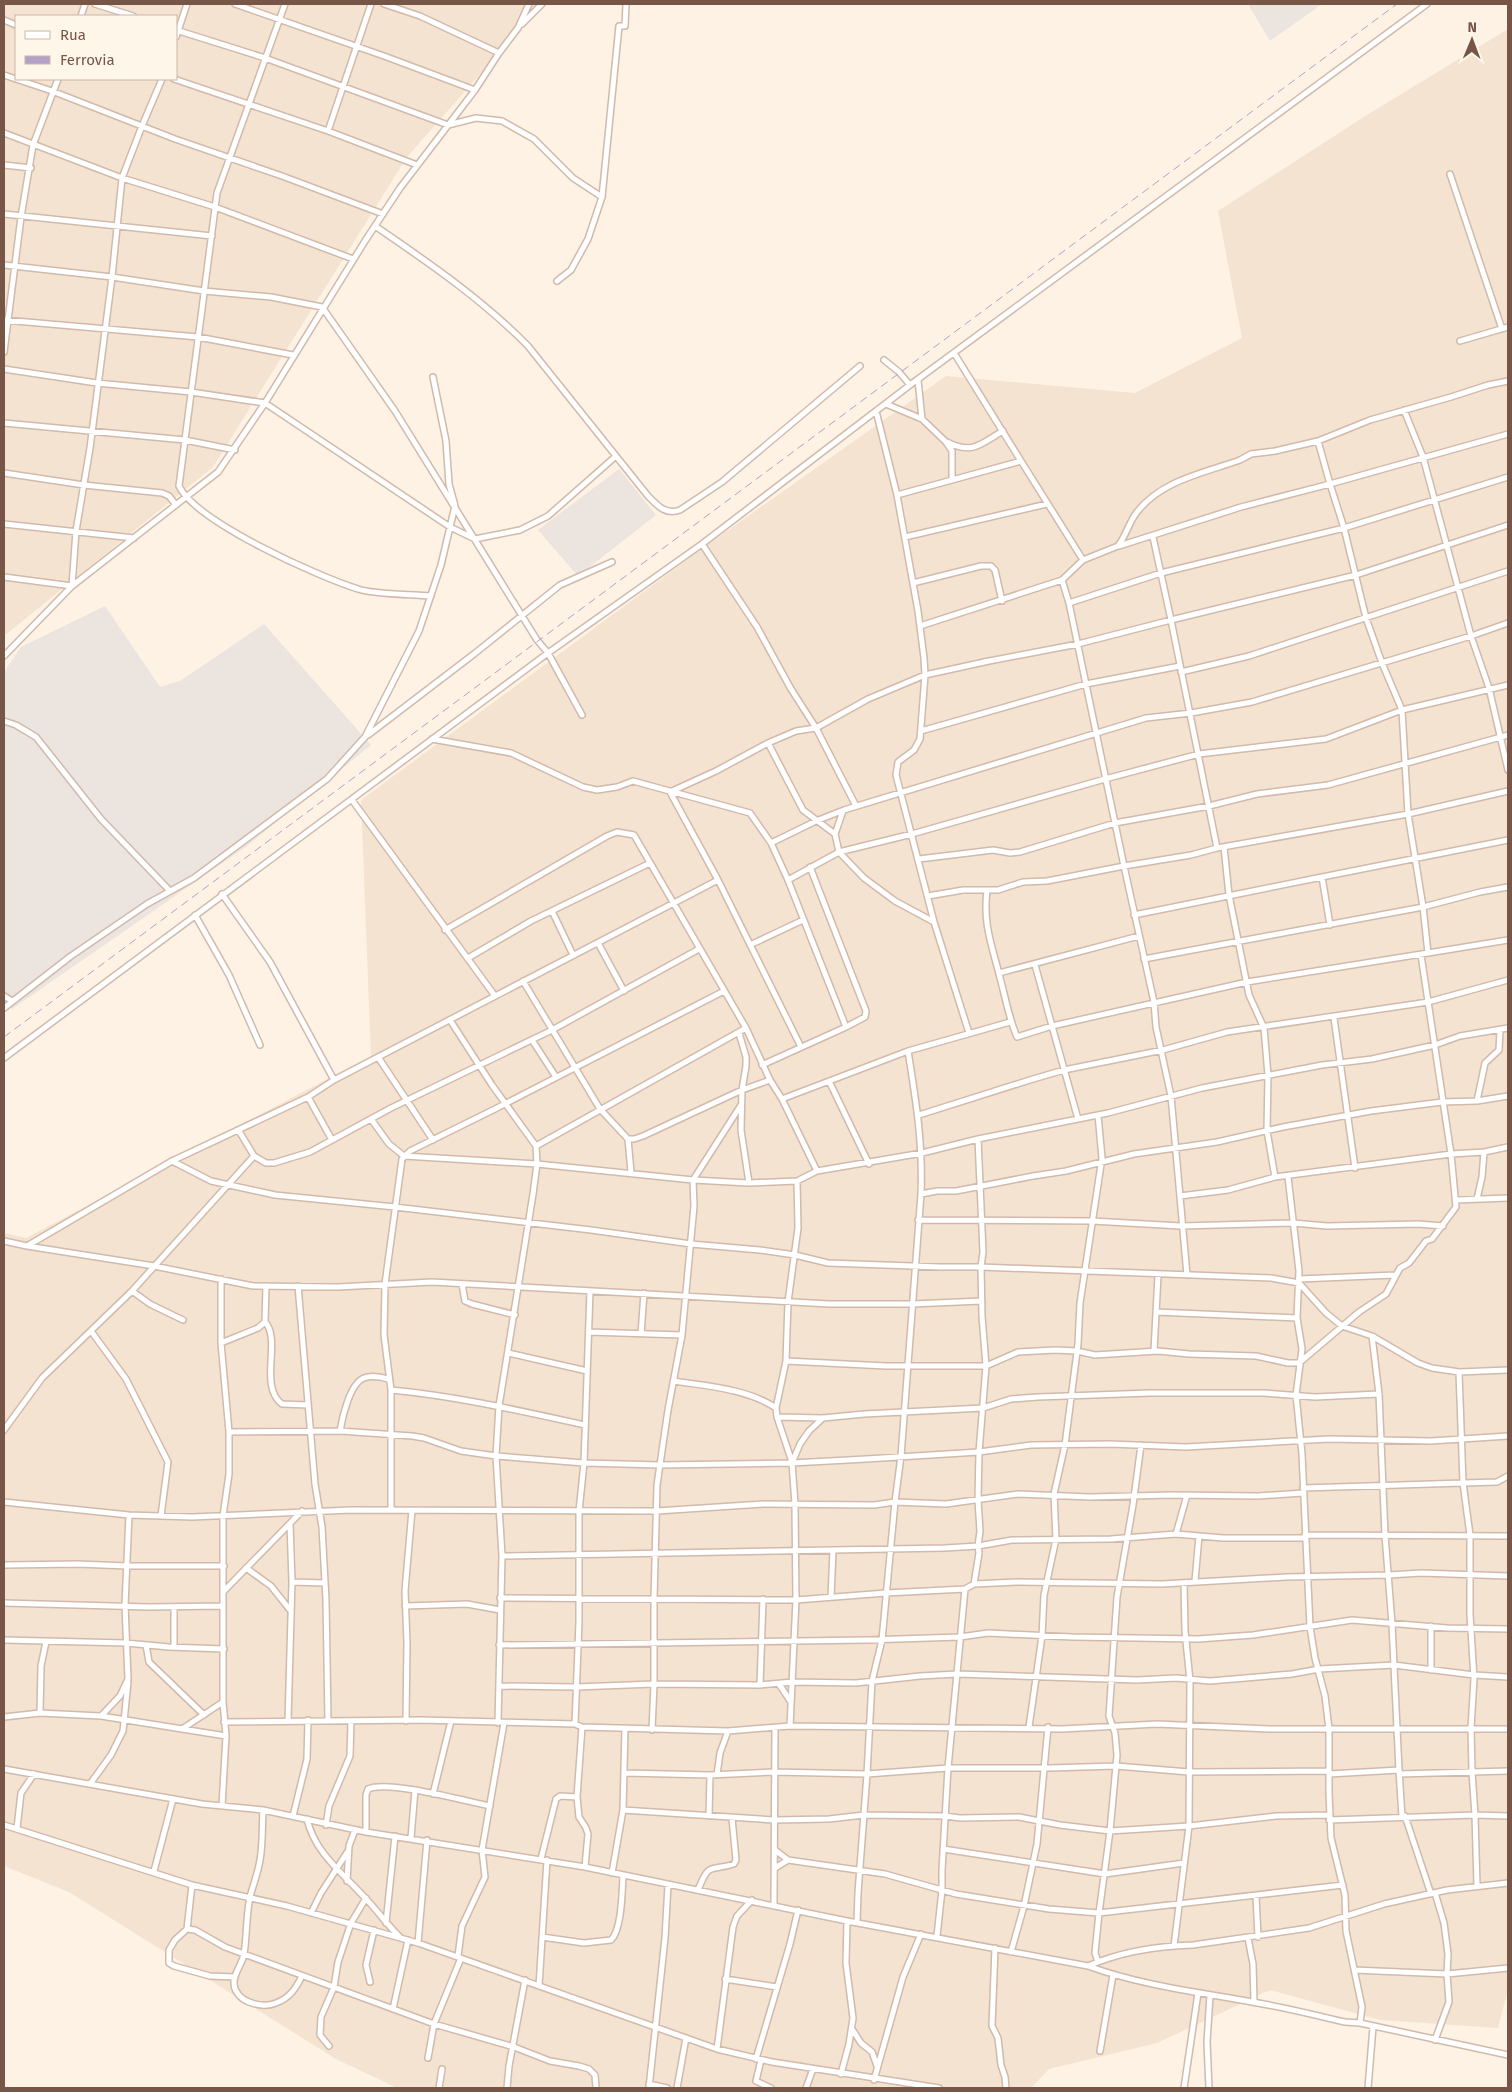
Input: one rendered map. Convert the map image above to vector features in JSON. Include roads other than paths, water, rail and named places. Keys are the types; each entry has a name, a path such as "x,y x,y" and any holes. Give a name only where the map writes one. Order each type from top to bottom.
{"street":[{"path":"95,4 131,15"},
{"path":"178,30 187,4"},
{"path":"235,4 475,90"},
{"path":"285,4 217,194 178,483 186,498 206,516 288,561 360,590 431,596"},
{"path":"328,131 371,4"},
{"path":"384,4 420,16 499,52"},
{"path":"518,28 529,5 522,4"},
{"path":"4,656 72,586 218,472 235,450 322,307 383,214 417,165 475,90 499,52 518,28 542,4"},
{"path":"557,281 572,270 588,240 602,197 619,26 625,26 626,4"},
{"path":"4,1058 548,653 702,544 910,385 1427,4"},
{"path":"178,33 265,58 448,125 476,118 502,121 534,139 573,178 602,197"},
{"path":"17,80 52,91 383,214"},
{"path":"4,352 6,321 33,145 58,80"},
{"path":"72,586 76,531 92,432 118,226 122,178 162,80"},
{"path":"177,80 328,131 417,165"},
{"path":"4,133 122,178 215,207 353,259"},
{"path":"4,166 30,168"},
{"path":"1450,174 1502,329"},
{"path":"4,214 212,236"},
{"path":"375,226 449,276 507,325 528,346 616,456 658,506 664,510 673,512 680,510 722,482 860,366"},
{"path":"4,265 112,276 204,290 288,299 322,307 395,411 537,640 548,653 582,715"},
{"path":"6,321 198,337 293,355"},
{"path":"1460,342 1508,327"},
{"path":"954,353 1047,504 1084,560"},
{"path":"884,360 899,372 910,385"},
{"path":"4,369 97,383 191,392 265,403 450,527 475,539 520,530 548,516 616,456"},
{"path":"365,737 419,631 441,565 454,506 449,484 446,441 433,377"},
{"path":"918,380 922,419"},
{"path":"1118,546 1135,514 1143,505 1169,485 1251,454 1276,451 1318,441 1370,420 1488,384 1508,381"},
{"path":"886,404 922,419 946,442 952,451 952,480"},
{"path":"1404,410 1423,457 1471,636 1489,688 1508,770"},
{"path":"876,411 896,495 913,583 925,675 918,745 902,758 897,766 896,775 934,922 969,1033"},
{"path":"4,423 185,440 235,450"},
{"path":"946,442 960,449 968,449 978,446 1003,431"},
{"path":"920,626 1062,580 1084,560 1118,546 1153,537 1241,507 1508,434"},
{"path":"1318,441 1344,528 1366,618 1402,710 1408,814 1423,907 1428,953"},
{"path":"896,495 1021,462"},
{"path":"4,473 84,485 162,493 169,496 176,505"},
{"path":"1069,603 1161,572 1344,528 1508,477"},
{"path":"904,537 1047,504"},
{"path":"4,524 134,538"},
{"path":"670,792 716,771 768,743 796,731 816,728 868,699 925,675 1078,644 1356,575 1508,525"},
{"path":"1153,537 1191,713 1217,848"},
{"path":"702,544 757,627 791,689 816,728 856,806"},
{"path":"4,1008 71,956 169,890 194,878 327,779 365,737 560,586 612,562"},
{"path":"913,583 981,566 991,566 995,570 1002,601"},
{"path":"1182,672 1249,656 1508,571"},
{"path":"4,578 72,586"},
{"path":"1062,580 1078,644 1134,916 1154,1002 1156,1027 1171,1096 1181,1226 1187,1276"},
{"path":"771,843 816,821 844,810 1037,752 1096,732 1146,718 1191,713 1252,702 1471,636 1508,623"},
{"path":"921,730 1086,684 1180,666"},
{"path":"788,880 839,852 912,834 1105,779 1199,754 1326,739 1402,710 1508,685"},
{"path":"4,721 16,725 36,737 101,819 169,890"},
{"path":"919,859 992,850 1010,853 1020,852 1115,823 1209,806 1257,794 1328,785 1508,735"},
{"path":"432,739 511,754 583,787 597,790 617,787 633,781 748,811 771,843 788,880 846,1027"},
{"path":"768,743 802,808 816,821 835,834"},
{"path":"928,896 963,890 998,890 1023,882 1047,881 1408,814 1508,791"},
{"path":"670,792 718,880 801,1047"},
{"path":"352,800 495,996"},
{"path":"844,810 835,834 839,852 864,878 908,909 934,922"},
{"path":"445,930 592,844 617,832 634,835 746,1028 770,1080 818,1171"},
{"path":"1134,916 1229,895 1508,840"},
{"path":"1224,847 1229,895 1247,982 1252,1003 1264,1028 1268,1076 1267,1131 1275,1178"},
{"path":"468,958 531,921 650,863"},
{"path":"762,1064 846,1027 862,1019 866,1013 810,867"},
{"path":"1322,877 1330,925"},
{"path":"27,1246 172,1161 308,1097 334,1080 718,880"},
{"path":"1144,959 1423,907 1480,892 1508,888"},
{"path":"987,890 985,917 991,948 999,973 1010,1022 1017,1037 1052,1026 1247,982 1508,940"},
{"path":"222,894 270,962 334,1080"},
{"path":"552,911 573,955"},
{"path":"195,915 229,975 260,1045"},
{"path":"750,945 804,920"},
{"path":"999,973 1139,936"},
{"path":"598,943 624,991"},
{"path":"238,1131 254,1156 266,1163 274,1163 310,1152 407,1100 552,1030 699,949"},
{"path":"786,1361 908,1366 986,1366 1018,1352 1077,1351 1095,1355 1154,1352 1259,1356 1288,1363 1299,1363 1342,1326 1386,1294 1400,1268 1409,1263 1420,1246 1432,1239 1454,1211 1456,1200 1451,1154 1421,955"},
{"path":"1035,965 1078,1119"},
{"path":"919,1115 1003,1087 1064,1070 1162,1050 1227,1032 1334,1018 1428,1002 1508,980"},
{"path":"523,981 600,1109 628,1139 631,1172"},
{"path":"391,1510 391,1390 388,1379 384,1335 385,1284 401,1163 404,1156 410,1150 506,1104 724,991"},
{"path":"4,996 12,1001"},
{"path":"1334,1018 1354,1168"},
{"path":"428,2058 434,2024 459,1957 462,1926 485,1877 482,1850 501,1723 499,1645 502,1556 496,1456 499,1406 515,1315 537,1164 536,1146 450,1020"},
{"path":"782,1100 908,1051 1010,1022"},
{"path":"536,1146 746,1028"},
{"path":"371,1119 389,1144 404,1156 537,1164 631,1172 693,1180 750,1183 797,1181 818,1171 869,1164 978,1139 1098,1115 1202,1088 1339,1063 1372,1059 1435,1045 1460,1036 1508,1028"},
{"path":"1477,1100 1485,1063 1499,1050 1500,1030"},
{"path":"739,1033 746,1066 742,1090 741,1130 750,1183"},
{"path":"532,1040 556,1077"},
{"path":"857,1922 872,1681 882,1640 895,1502 906,1412 921,1194 922,1153 919,1115 908,1051"},
{"path":"378,1057 433,1140"},
{"path":"628,1139 643,1136 742,1090 770,1080"},
{"path":"829,1081 869,1164"},
{"path":"921,1194 937,1191 956,1191 1066,1171 1134,1154 1175,1149 1346,1116 1442,1102 1508,1096"},
{"path":"308,1097 332,1140"},
{"path":"652,1730 655,1554 660,1465 682,1335 694,1206 693,1180 741,1105"},
{"path":"1029,1727 1042,1636 1045,1583 1056,1539 1054,1494 1065,1445 1077,1351 1080,1303 1101,1163 1102,1152 1098,1115"},
{"path":"974,1584 979,1553 979,1452 986,1366 982,1301 981,1266 983,1252 978,1139"},
{"path":"1180,1196 1228,1190 1275,1178 1451,1154 1484,1152 1508,1147"},
{"path":"1477,1199 1482,1177 1484,1152"},
{"path":"4,1430 42,1378 132,1291 254,1156"},
{"path":"172,1161 211,1181 226,1186 275,1195 395,1207 795,1255 828,1263 981,1266 1085,1272 1271,1278 1299,1281 1395,1275"},
{"path":"1288,1177 1299,1281 1297,1318 1302,1348 1296,1395 1310,1627 1330,1729 1329,1817 1334,1856 1343,1885 1345,1918 1362,2007 1360,2023"},
{"path":"790,1726 796,1600 795,1504 792,1462 777,1417 776,1408 786,1361 788,1302 798,1228 797,1181"},
{"path":"1456,1200 1508,1198"},
{"path":"918,1220 1092,1221 1181,1226 1293,1223 1327,1226 1409,1224 1443,1226"},
{"path":"4,1241 221,1278 253,1286 338,1287 385,1284 462,1284 829,1304 912,1304 982,1301"},
{"path":"1154,1352 1158,1275"},
{"path":"221,1278 221,1343 229,1432 229,1474 224,1516 222,1592 223,1702 226,1736 222,1806"},
{"path":"1299,1281 1326,1313 1342,1326 1372,1336 1432,1368 1459,1372 1508,1370"},
{"path":"462,1284 465,1300 472,1304 515,1315"},
{"path":"266,1286 265,1322 270,1330 271,1376 276,1397 282,1404 308,1405"},
{"path":"298,1286 325,1583 328,1721"},
{"path":"574,1724 578,1645 579,1511 584,1463 590,1290"},
{"path":"132,1291 150,1304 183,1320"},
{"path":"642,1334 644,1293"},
{"path":"1156,1312 1297,1318"},
{"path":"221,1343 258,1328 265,1322"},
{"path":"91,1332 126,1379 168,1462 161,1516"},
{"path":"590,1332 682,1335"},
{"path":"1372,1336 1379,1394 1394,1689 1404,1817 1444,1924 1448,1954 1449,2002 1434,2040"},
{"path":"508,1352 587,1371"},
{"path":"1459,1372 1463,1483 1470,1535 1474,1675 1471,1728 1477,1886"},
{"path":"340,1431 347,1403 358,1382 363,1378 370,1377 388,1379"},
{"path":"674,1380 764,1400 776,1408"},
{"path":"391,1390 499,1406 585,1425"},
{"path":"777,1417 823,1418 983,1408 1011,1399 1174,1392 1358,1396 1379,1394"},
{"path":"792,1462 800,1444 809,1431 823,1418"},
{"path":"229,1432 340,1431 424,1438 461,1451 496,1456 584,1463 660,1465 792,1462 979,1452 1031,1445 1186,1447 1300,1440 1462,1440 1508,1436"},
{"path":"1098,1962 1095,1953 1117,1755 1115,1732 1109,1716 1114,1637 1119,1584 1141,1445"},
{"path":"4,1502 129,1515 161,1516 224,1516 302,1511 391,1510 657,1511 716,1506 795,1504 874,1505 895,1502 946,1504 1018,1494 1090,1497 1258,1496 1383,1484 1497,1482 1508,1476"},
{"path":"1176,1534 1187,1495"},
{"path":"406,1721 407,1644 405,1606 412,1510"},
{"path":"222,1592 302,1511"},
{"path":"90,1784 111,1755 123,1732 125,1720 128,1679 125,1605 129,1515"},
{"path":"288,1721 292,1582 290,1524"},
{"path":"502,1556 891,1549 978,1546 1012,1540 1127,1538 1176,1534 1223,1538 1385,1535 1508,1536"},
{"path":"1195,1581 1199,1536"},
{"path":"831,1597 833,1550"},
{"path":"4,1565 224,1566"},
{"path":"246,1568 271,1586 290,1610"},
{"path":"500,1598 796,1600 886,1593 965,1590 974,1584 1017,1582 1184,1583 1307,1576 1421,1573 1508,1576"},
{"path":"292,1582 325,1583"},
{"path":"1174,1946 1189,1826 1191,1726 1184,1583"},
{"path":"937,1936 942,1890 948,1768 965,1590"},
{"path":"760,1685 763,1599"},
{"path":"4,1603 174,1607 223,1606"},
{"path":"405,1606 467,1604 500,1610"},
{"path":"174,1607 174,1646"},
{"path":"499,1645 882,1640 960,1637 988,1633 1042,1636 1186,1638 1253,1635 1352,1620 1392,1624 1508,1629"},
{"path":"1431,1626 1431,1670"},
{"path":"4,1640 126,1643 224,1649"},
{"path":"40,1713 41,1666 46,1642"},
{"path":"146,1645 150,1662 204,1715"},
{"path":"500,1686 760,1685 793,1682 872,1681 957,1674 1035,1678 1176,1678 1190,1681 1240,1679 1319,1669 1394,1664 1474,1675 1508,1677"},
{"path":"101,1716 120,1696 128,1679"},
{"path":"779,1684 792,1703"},
{"path":"181,1730 223,1702"},
{"path":"4,1717 40,1713 101,1716 226,1736"},
{"path":"293,1816 307,1759 308,1720"},
{"path":"224,1722 308,1720 451,1721 574,1724 582,1727 652,1730 728,1731 790,1726 870,1728 1048,1727 1062,1729 1111,1725 1330,1729 1508,1729"},
{"path":"326,1824 329,1806 350,1756 352,1721"},
{"path":"433,1794 451,1721"},
{"path":"582,1727 577,1798 580,1817 588,1834 585,1866"},
{"path":"774,1727 774,1904"},
{"path":"1011,1952 1024,1906 1037,1844 1046,1768 1048,1727"},
{"path":"612,1873 623,1810 625,1728"},
{"path":"716,1775 720,1753 728,1731"},
{"path":"625,1773 710,1775 774,1772 867,1774 948,1768 1116,1766 1189,1772 1508,1771"},
{"path":"4,1769 173,1799 263,1810 366,1832 585,1866 668,1885 1088,1966 1113,1975 1198,1993 1254,2002 1345,2022 1360,2023 1508,2055"},
{"path":"17,1828 22,1789 34,1774"},
{"path":"709,1816 710,1775"},
{"path":"366,1832 366,1795 368,1789 383,1786 415,1790 490,1806"},
{"path":"411,1838 415,1790"},
{"path":"540,1986 544,1860 556,1798 560,1796 577,1798"},
{"path":"154,1871 173,1799"},
{"path":"263,1810 260,1861 250,1897 244,1953 235,1978 236,1991 244,1999 261,2006 268,2006 279,2002 291,1994 302,1976"},
{"path":"623,1810 774,1820 829,1819 864,1815 945,1816 960,1818 1019,1817 1060,1825 1110,1831 1189,1826 1276,1816 1404,1817 1475,1814 1508,1816"},
{"path":"698,1890 704,1875 709,1870 714,1867 734,1864 736,1860 732,1818"},
{"path":"307,1819 312,1837 335,1869 366,1898 386,1923 405,1939"},
{"path":"4,1824 192,1884 351,1923 418,1943 717,2049 758,2059 874,2080 939,2088"},
{"path":"347,1881 348,1851 355,1830"},
{"path":"386,1923 395,1836"},
{"path":"418,1943 427,1840"},
{"path":"943,1849 1105,1874 1184,1864"},
{"path":"775,1850 788,1860 860,1869 956,1894 1024,1906 1099,1913 1343,1885"},
{"path":"312,1913 335,1869 348,1851"},
{"path":"775,1868 788,1860"},
{"path":"542,1937 584,1943 611,1940 616,1933 618,1924 623,1876"},
{"path":"1088,1966 1098,1962 1174,1946 1193,1946 1309,1928 1384,1904 1433,1893 1508,1883"},
{"path":"192,1884 186,1929 175,1940 169,1950 169,1963 210,1976 235,1978"},
{"path":"667,2088 649,2086 654,2027 666,1938 668,1885"},
{"path":"1256,1896 1258,1937"},
{"path":"329,2046 320,2035 320,2023 334,1987 338,1962 351,1923 366,1898"},
{"path":"717,2049 735,1920 752,1900"},
{"path":"771,2088 756,2081 758,2059 798,1910"},
{"path":"841,2074 852,2028 852,2007 846,1963 847,1920"},
{"path":"186,1929 195,1930 226,1947 434,2024 514,2046 544,2059 589,2069 595,2075 596,2088"},
{"path":"370,1982 366,1965 374,1930"},
{"path":"874,2080 904,1977 921,1934"},
{"path":"1248,1938 1253,1964 1254,2002"},
{"path":"393,2009 405,1939"},
{"path":"996,1948 992,2026 998,2038 1006,2088"},
{"path":"1354,1970 1447,1974 1499,1967 1508,1968"},
{"path":"1100,2051 1113,1975"},
{"path":"726,1979 777,1987"},
{"path":"507,2088 525,1980"},
{"path":"1184,2088 1198,1993"},
{"path":"1209,2088 1207,2042 1210,1995"},
{"path":"1368,2088 1373,2027"},
{"path":"852,2028 861,2043 872,2052 877,2067"},
{"path":"677,2088 686,2038"},
{"path":"439,2088 442,2069"},
{"path":"806,2088 812,2069"}],"railway":[{"path":"4,1037 1397,4"}]}
